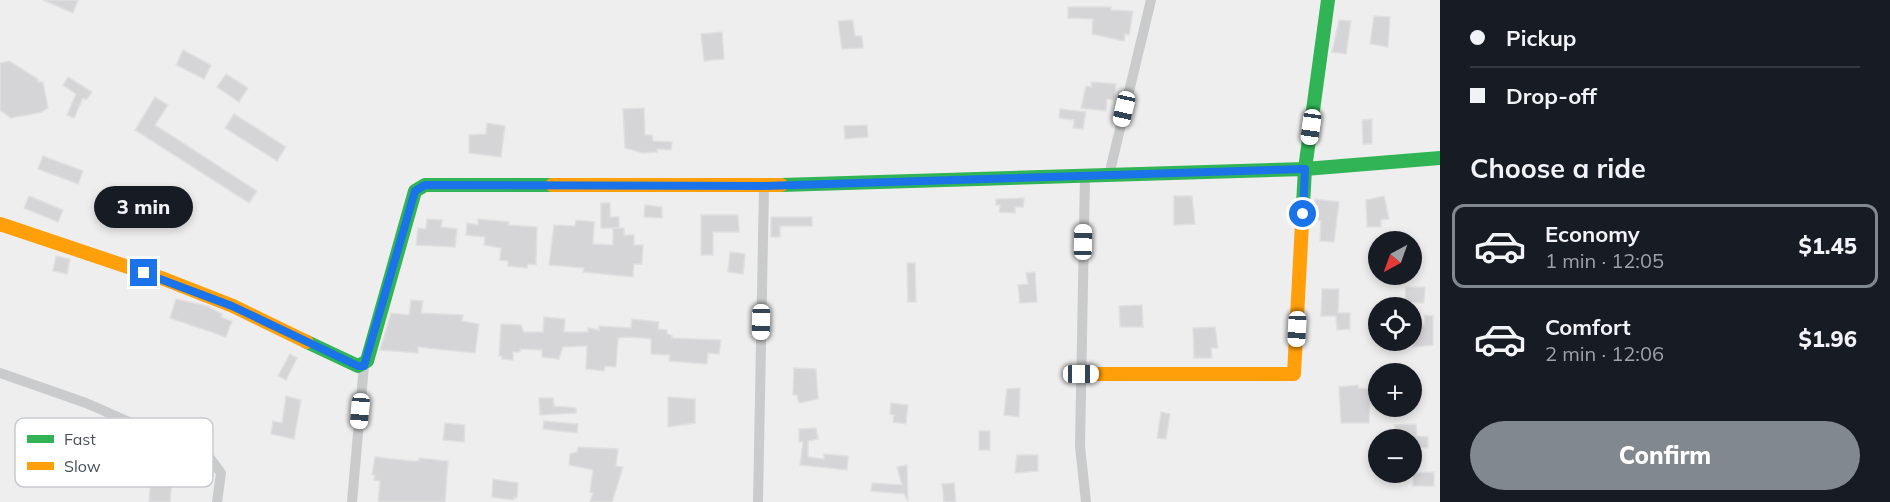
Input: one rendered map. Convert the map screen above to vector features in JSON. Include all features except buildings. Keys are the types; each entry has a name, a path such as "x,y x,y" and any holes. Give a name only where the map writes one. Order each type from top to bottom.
{"street":[{"path":"1109,175 1151,0"},
{"path":"1081,374 1294,374 1305,169 1328,0"},
{"path":"352,502 364,366 415,191 420,187 764,186 1305,169 1440,158"},
{"path":"1085,176 1080,446 1086,502"},
{"path":"758,502 764,186"},
{"path":"0,224 203,294 358,366 364,366"},
{"path":"0,373 86,402 122,418"},
{"path":"213,462 221,473 217,502"}],"traffic: fast":[{"path":"1302,223 1305,169 1328,0"},
{"path":"781,185 1305,169 1440,158"},
{"path":"307,342 358,366 367,361 415,191 425,185 552,185"}],"traffic: slow":[{"path":"552,185 781,185"},
{"path":"1081,374 1294,374 1302,223"},
{"path":"0,224 164,279 233,306 307,342"}],"route":[{"path":"144,273 232,306 358,366 364,366 415,191 425,185 764,186 1305,169 1303,214"}]}
